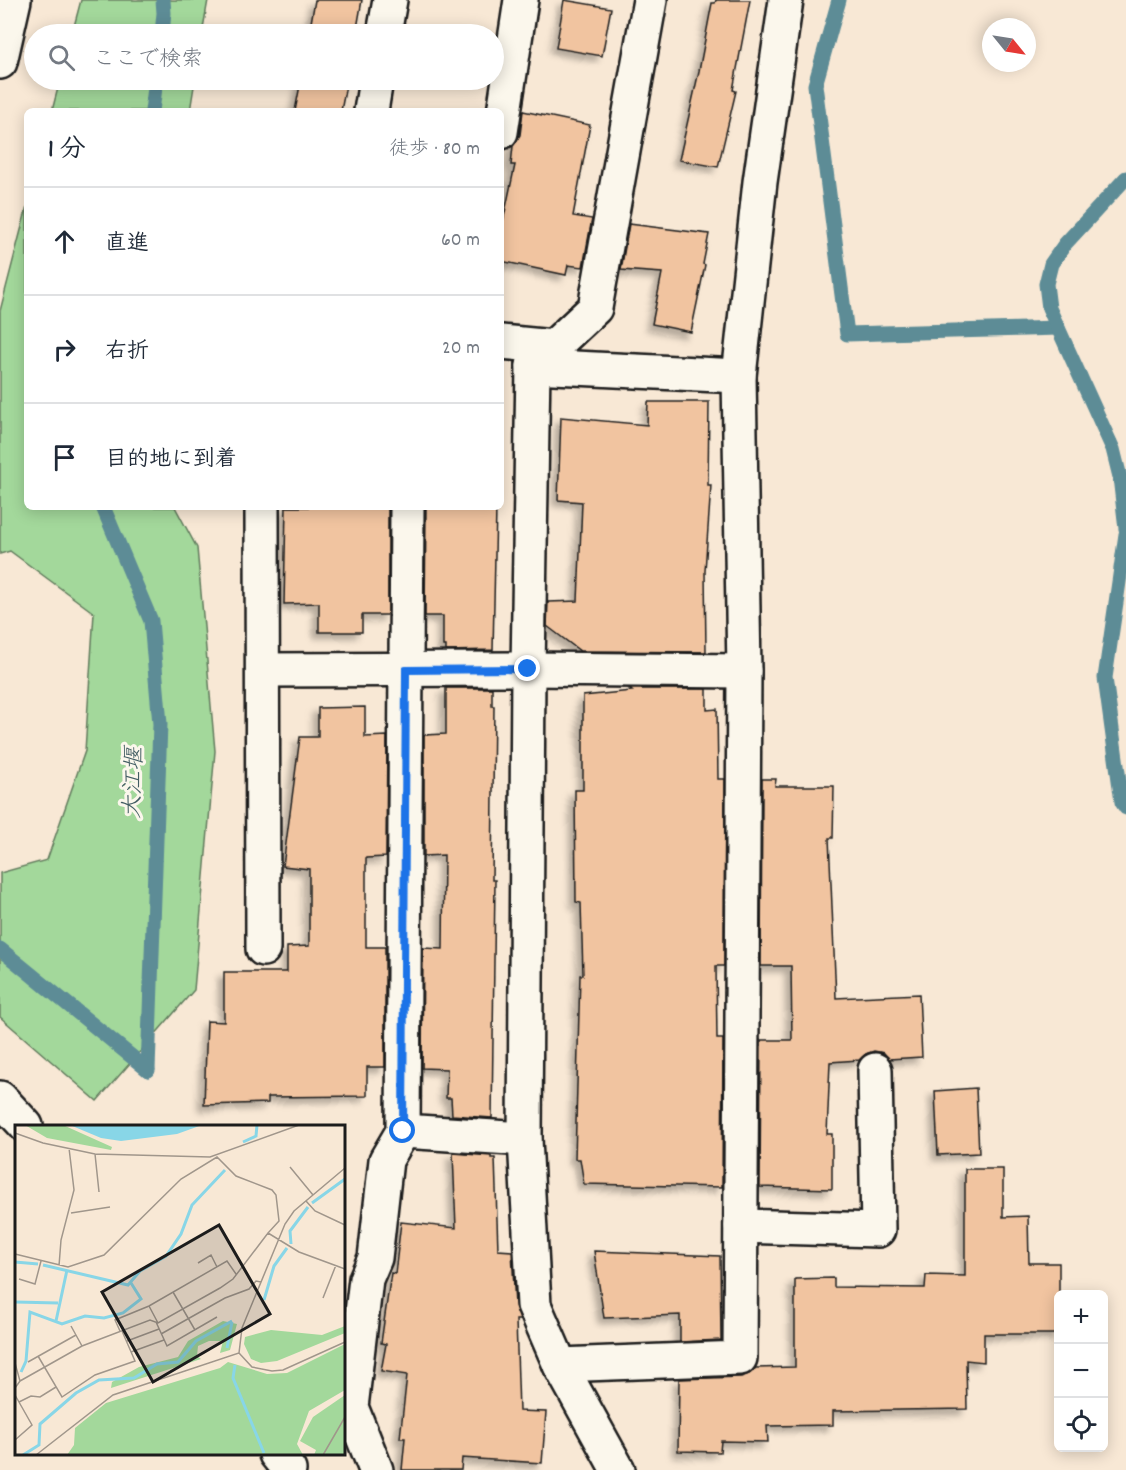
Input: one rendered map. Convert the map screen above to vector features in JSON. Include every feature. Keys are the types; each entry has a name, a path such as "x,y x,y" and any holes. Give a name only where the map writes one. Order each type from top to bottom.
{"street":[{"path":"0,63 14,0"},
{"path":"386,24 390,0"},
{"path":"504,112 521,0"},
{"path":"618,1470 560,1365 534,1305 525,1139 528,669 543,357 595,308 650,0"},
{"path":"560,1365 740,1358 744,671 739,376 759,182 786,0"},
{"path":"371,108 374,90"},
{"path":"504,343 543,357 739,376"},
{"path":"262,510 263,949"},
{"path":"376,1470 351,1407 366,1279 375,1258 386,1160 403,1131 407,510"},
{"path":"262,670 744,671"},
{"path":"741,1226 878,1230 875,1070"},
{"path":"0,1098 25,1125"},
{"path":"403,1131 525,1139"},
{"path":"277,1455 289,1470"}],"green space":[{"path":"81,0 208,0 204,24 75,24"},
{"path":"57,90 193,90 190,108 53,108"},
{"path":"24,219 24,510 177,510 197,548 215,751 194,990 97,1101 0,1017 0,873 47,860 85,751 94,613 10,551 0,554 0,311"}],"building":[{"path":"315,0 362,0 358,24 311,24"},
{"path":"564,0 611,8 602,56 556,48"},
{"path":"716,0 750,0 733,90 736,91 718,167 679,160 712,3"},
{"path":"299,90 345,90 342,108 296,108"},
{"path":"523,111 590,125 573,216 592,219 583,267 568,265 566,275 504,262 504,217 515,165 511,165 513,146 520,135"},
{"path":"629,224 709,234 691,332 652,324 662,273 621,270"},
{"path":"648,402 709,402 708,485 711,485 705,571 706,652 580,651 547,626 548,602 578,601 582,502 558,500 561,417 647,425"},
{"path":"286,510 388,510 388,615 362,615 362,632 319,632 319,603 284,604"},
{"path":"426,510 496,510 493,650 446,651 446,646 443,646 443,616 425,616"},
{"path":"446,688 492,688 492,706 494,706 492,880 495,880 492,1118 452,1115 451,1098 446,1098 447,1069 422,1068 423,948 443,949 444,855 424,856 424,735 446,734"},
{"path":"629,689 707,689 707,710 717,709 718,779 725,779 724,966 716,966 717,1039 723,1039 722,1187 584,1184 580,1159 575,1159 580,975 583,975 581,903 576,902 575,790 583,790 583,696 632,691"},
{"path":"365,707 365,737 387,736 386,857 366,858 366,947 385,947 385,1067 367,1067 367,1096 268,1097 268,1103 204,1105 207,1021 224,1022 224,972 287,972 287,947 309,946 309,869 283,866 300,737 318,737 318,708"},
{"path":"762,779 776,779 775,786 834,786 833,838 829,838 836,998 919,994 922,1057 889,1059 884,1053 874,1051 859,1060 830,1062 827,1134 832,1134 832,1189 760,1187 761,1040 792,1040 791,966 761,966"},
{"path":"976,1088 979,1153 938,1155 935,1091"},
{"path":"453,1153 495,1158 498,1250 512,1251 515,1306 520,1320 516,1320 519,1411 546,1412 542,1463 462,1458 461,1470 402,1470 405,1438 400,1438 407,1375 381,1371 386,1344 381,1343 391,1273 395,1274 401,1222 456,1228"},
{"path":"965,1169 1003,1169 1003,1217 1028,1216 1029,1263 1059,1263 1059,1290 1054,1290 1054,1334 984,1334 984,1362 966,1360 967,1409 833,1411 833,1425 767,1426 768,1442 721,1441 720,1452 678,1451 679,1379 741,1377 756,1368 795,1367 795,1279 834,1278 834,1287 925,1288 926,1275 965,1276"},
{"path":"594,1251 720,1256 721,1340 680,1342 680,1315 604,1318"}],"waterway":[{"name":"大江堰","path":"163,0 163,24"},
{"path":"839,0 815,85 847,334 1058,328"},
{"name":"大江堰","path":"152,108 155,90"},
{"path":"1126,178 1065,244 1051,264 1046,284 1049,308 1113,449 1120,477 1126,529"},
{"name":"大江堰","path":"104,510 151,621 160,724 148,1070"},
{"path":"1126,534 1105,678 1122,802 1126,808"},
{"path":"0,949 148,1070"}],"route":[{"path":"403,1131 406,670 528,669"}]}
